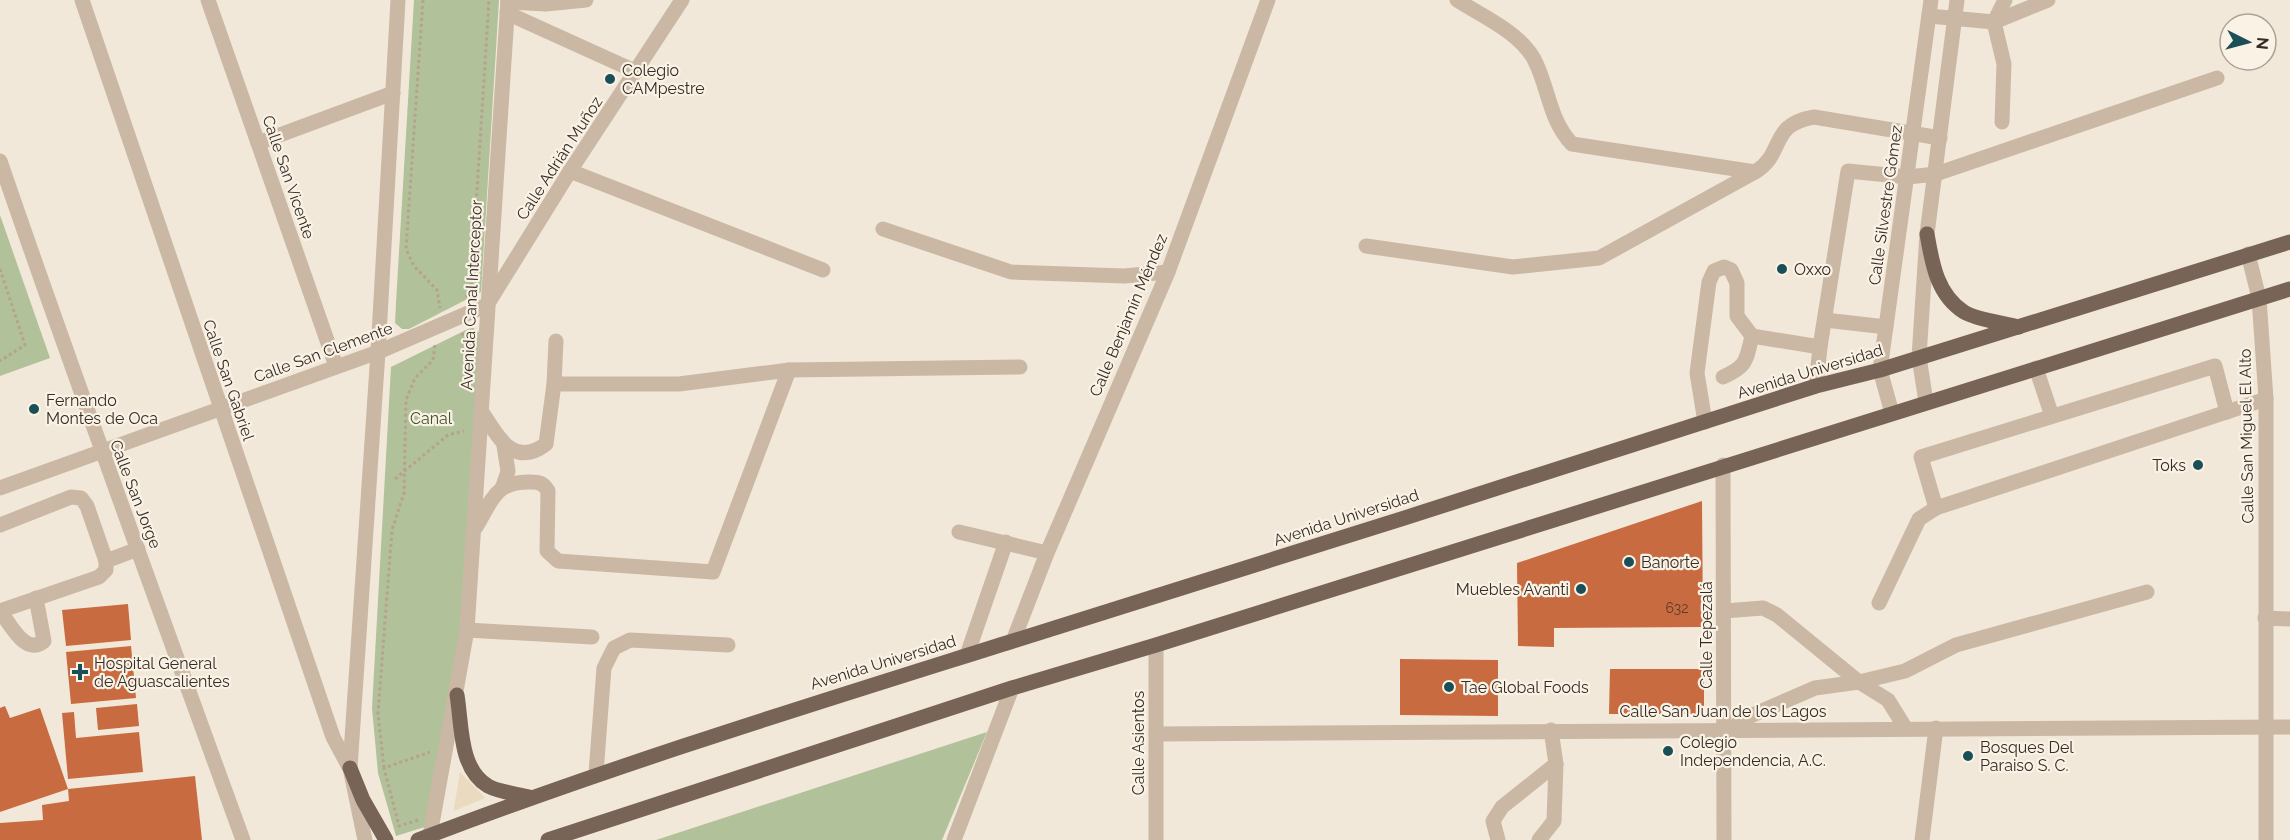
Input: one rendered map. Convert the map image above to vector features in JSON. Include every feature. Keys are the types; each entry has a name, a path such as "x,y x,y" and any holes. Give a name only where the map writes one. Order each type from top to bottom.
{"main road":[{"path":"1927,234 1932,269 1943,290 1957,305 1965,312 2019,327"},
{"name":"Avenida Universidad","path":"426,838 596,773 784,711 1013,641 1816,386 1880,370 2290,242"},
{"path":"548,840 1012,688 1156,645 1723,465 2290,289"},
{"path":"458,695 466,756 473,775 490,787 529,797"},
{"path":"350,768 363,800 386,840"}],"street":[{"name":"Calle San Gabriel","path":"82,0 219,409 333,737 350,768"},
{"name":"Calle San Vicente","path":"208,0 336,366"},
{"path":"365,840 350,768 378,352 398,0"},
{"path":"508,5 586,0"},
{"name":"Calle Adrián Muñoz","path":"487,305 570,171 638,72 682,0"},
{"name":"Calle Benjamín Méndez","path":"1013,641 1047,553 1168,272 1268,0"},
{"path":"1457,0 1518,39 1523,45 1534,59 1559,131 1572,144 1755,172"},
{"name":"Calle Silvestre Gómez","path":"1892,413 1880,370 1931,0"},
{"path":"1926,402 1919,357 1927,234 1958,0"},
{"path":"2002,122 2004,64 1994,22 2005,0"},
{"path":"1929,16 1994,22 2048,0"},
{"path":"508,5 638,72"},
{"name":"Avenida Canal Interceptor","path":"426,838 458,695 467,630 508,5"},
{"path":"1816,386 1848,171 1908,177 1936,174 2217,78"},
{"path":"258,143 393,93"},
{"path":"1366,246 1513,267 1599,258 1766,165 1783,133 1796,120 1814,117 1940,138"},
{"name":"Calle San Jorge","path":"0,161 101,452 243,840"},
{"path":"570,171 822,270"},
{"path":"883,229 1011,272 1124,276 1168,272"},
{"name":"Calle San Miguel El Alto","path":"2248,254 2259,298 2266,399 2266,840"},
{"path":"1705,422 1697,373 1709,282 1714,271 1724,267 1731,270 1737,283 1737,316 1752,336 1820,347"},
{"name":"Calle San Clemente","path":"0,488 378,352 487,305"},
{"path":"1825,320 1886,327"},
{"path":"1723,377 1741,369 1747,361 1752,336"},
{"path":"504,446 519,451 533,451 546,444 554,384 556,341"},
{"path":"1936,508 1921,457 2215,366 2227,412"},
{"path":"554,384 679,384 789,370 1020,368"},
{"path":"2036,368 2052,416"},
{"path":"503,486 522,482 538,482 545,486 548,491 545,543 547,551 558,561 713,572 789,370"},
{"path":"1879,603 1919,519 1936,508 2266,399"},
{"path":"474,531 503,486 508,471 504,446 482,412"},
{"name":"Calle Tepezalá","path":"1723,465 1724,611 1729,729 1725,840"},
{"path":"0,525 71,497 81,498 87,506 106,561 105,570 99,576 36,598 0,611 22,640 30,646 38,646 44,641 44,630 36,598"},
{"path":"959,532 1047,553"},
{"path":"967,655 1006,542"},
{"path":"106,561 138,549"},
{"path":"1729,729 1741,720 1815,688 1859,682 1905,671 1956,645 2147,592"},
{"path":"1724,611 1763,608 1777,615 1859,682 1888,700 1906,729"},
{"path":"2265,618 2290,619"},
{"path":"467,630 592,637"},
{"path":"596,773 604,668 614,648 630,640 728,645"},
{"name":"Calle Asientos","path":"1156,645 1156,840"},
{"path":"954,840 1012,688"},
{"name":"Calle San Juan de los Lagos","path":"1156,734 2290,727"},
{"path":"1922,840 1936,728"},
{"path":"1539,840 1554,821 1556,764 1551,730"},
{"path":"1498,840 1492,821 1502,807 1556,764"}],"path":[{"path":"423,0 406,249 414,266 437,290 440,305 433,360 415,378 406,400 404,493 392,530 378,713 384,768 399,826 424,818"},
{"path":"471,352 461,332 464,301 471,285 489,0"},
{"path":"0,269 25,345 0,361"},
{"path":"395,479 447,435 466,430 465,442"},
{"path":"384,768 420,758 439,747"}],"green space":[{"path":"414,0 499,0 481,292 409,329 402,329 395,323"},
{"path":"0,215 50,358 0,376"},
{"name":"Canal","path":"472,327 480,333 456,697 431,825 396,836 378,773 372,708 391,367"},
{"path":"987,732 942,840 656,840"}],"shaded area":[{"path":"460,772 485,798 454,811 454,808"}],"building":[{"path":"1702,501 1703,627 1554,628 1554,647 1518,646 1517,563"},
{"path":"128,604 131,640 66,646 62,610"},
{"path":"131,646 136,698 71,704 66,652"},
{"name":"Tae Global Foods","path":"1400,659 1498,660 1498,716 1400,715"},
{"path":"1610,669 1704,669 1704,714 1609,714"},
{"path":"137,704 139,726 98,730 96,708"},
{"path":"5,706 10,718 40,708 68,789 0,812 0,708"},
{"path":"74,712 76,738 139,732 143,772 68,779 62,713"},
{"path":"195,776 202,840 0,840 0,823 43,820 42,805 69,801 68,789"}],"place":[{"name":"Colegio CAMpestre","path":"610,79"},
{"name":"Oxxo","path":"1782,269"},
{"name":"Fernando Montes de Oca","path":"34,409"},
{"name":"Toks","path":"2198,465"},
{"name":"Banorte","path":"1629,562"},
{"name":"Muebles Avanti","path":"1581,589"},
{"name":"Hospital General de Aguascalientes","path":"80,672"},
{"name":"Tae Global Foods","path":"1449,687"},
{"name":"Colegio Independencia, A.C.","path":"1668,751"},
{"name":"Bosques Del Paraiso S. C.","path":"1968,756"}]}
